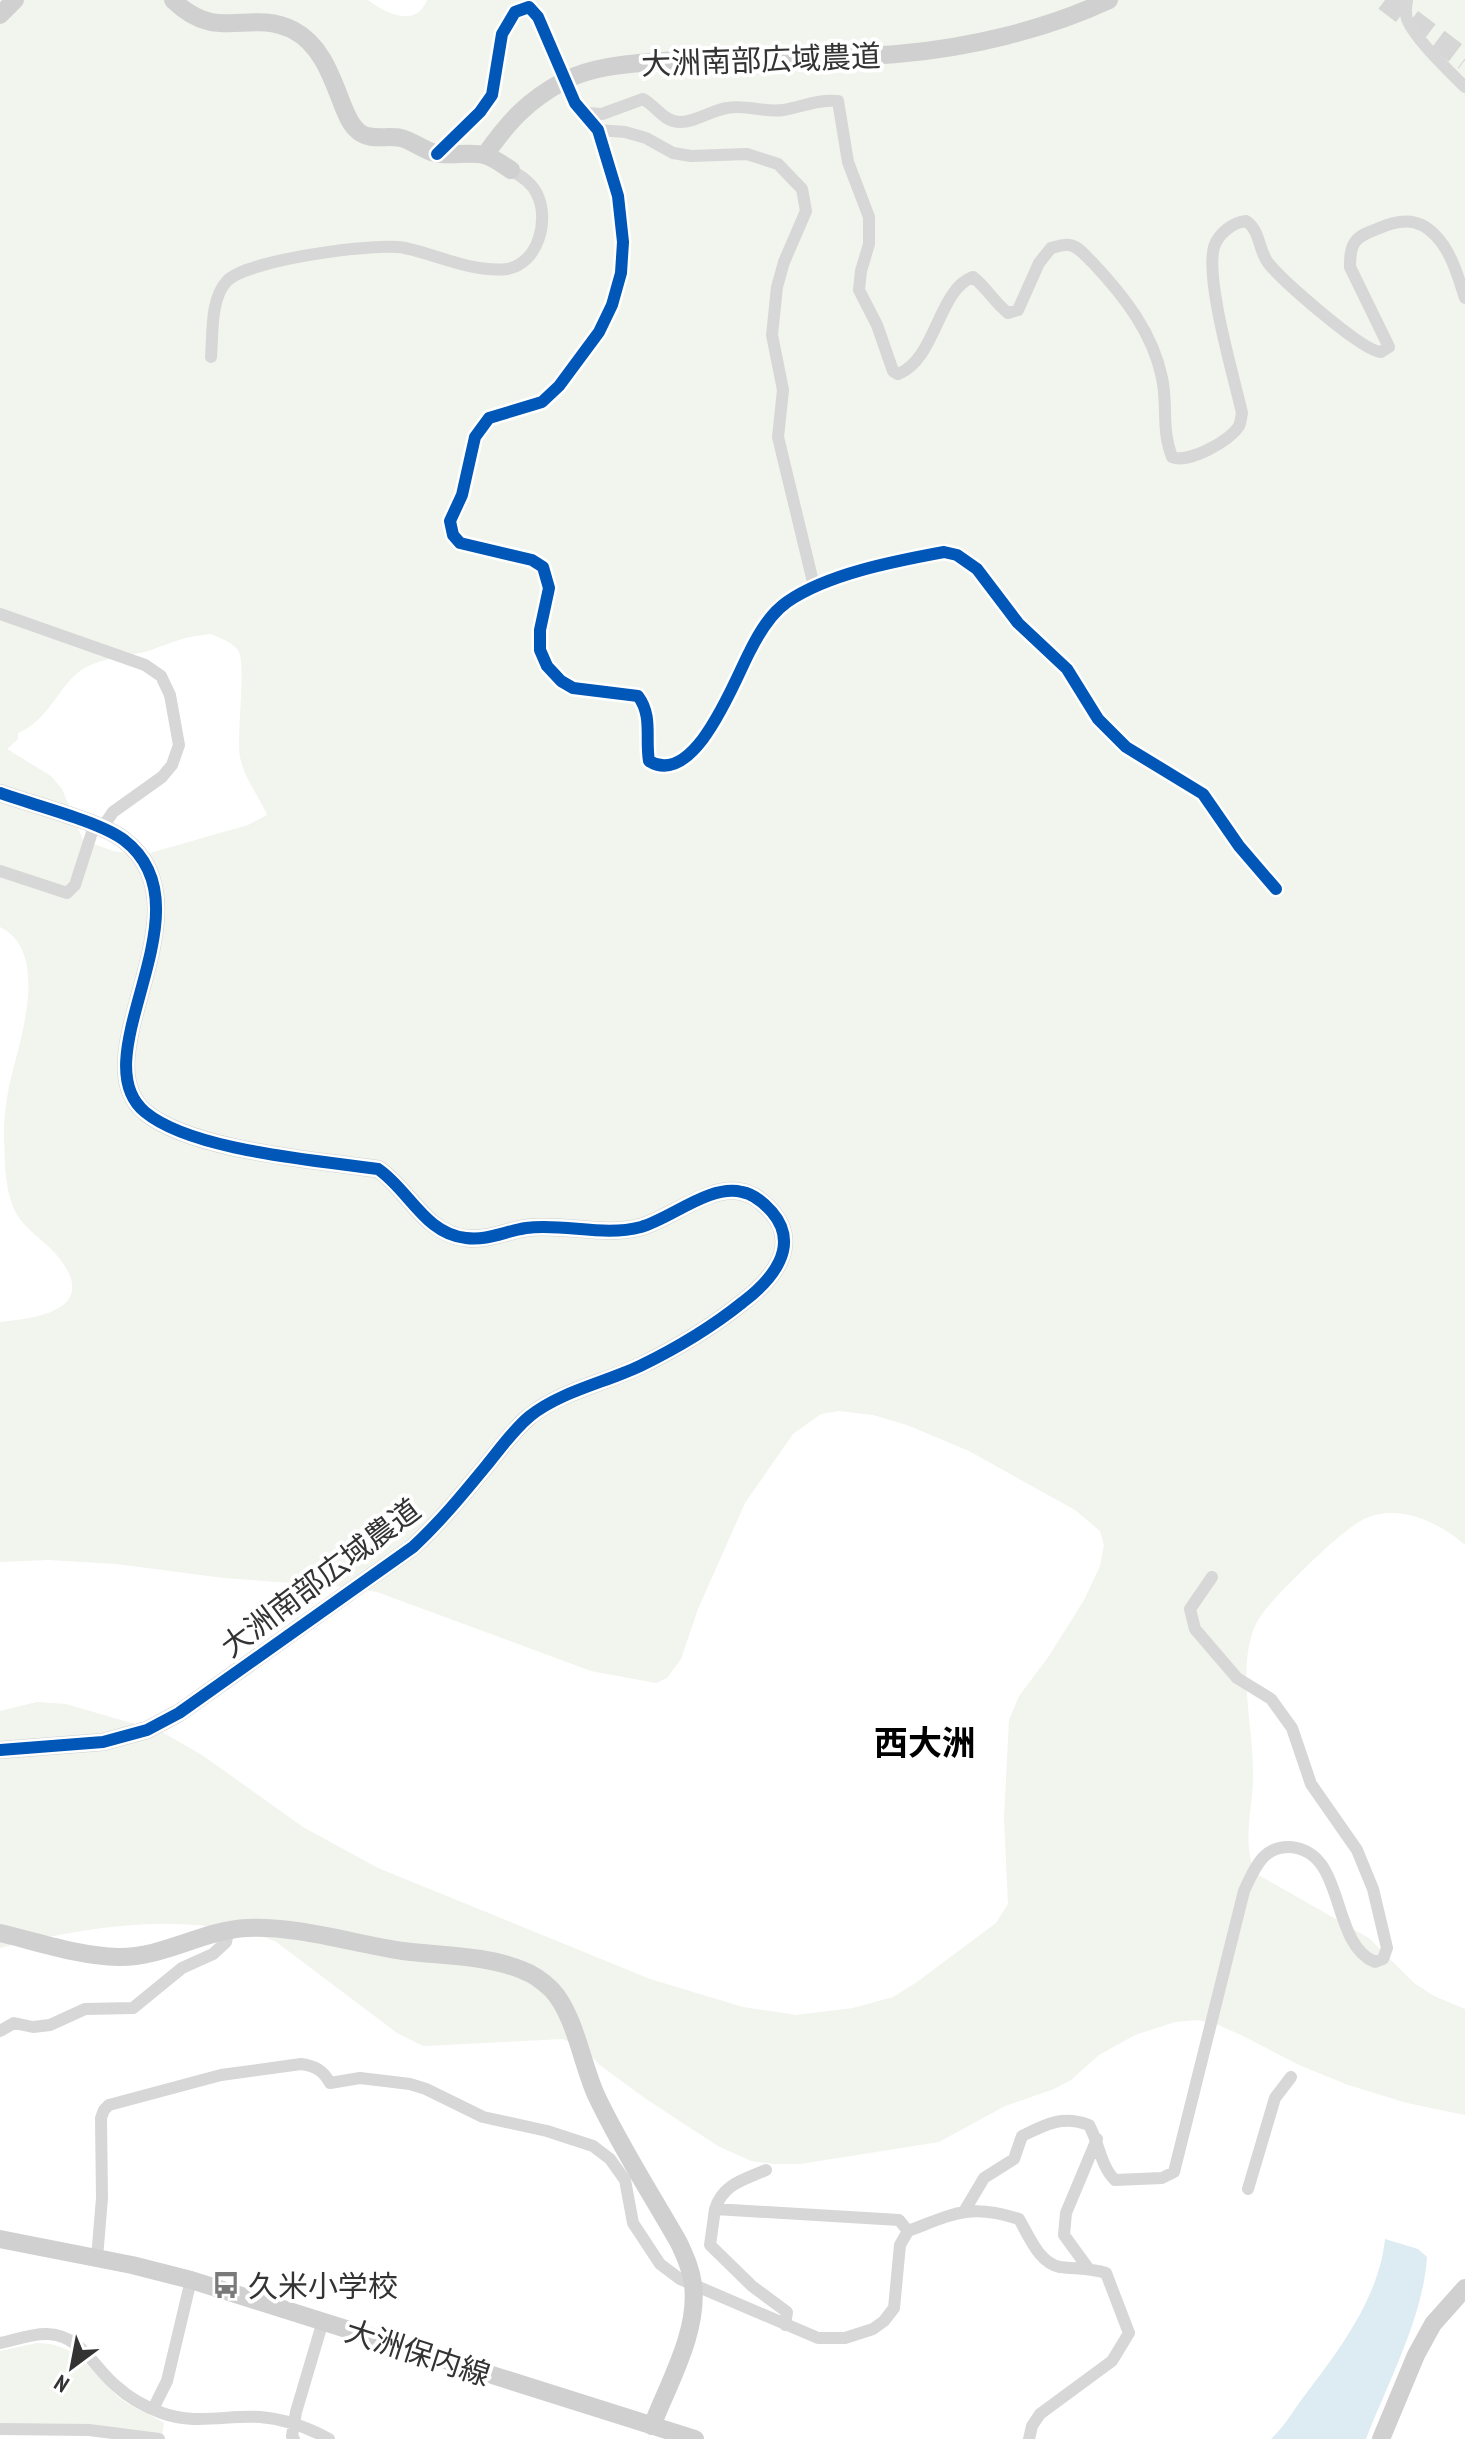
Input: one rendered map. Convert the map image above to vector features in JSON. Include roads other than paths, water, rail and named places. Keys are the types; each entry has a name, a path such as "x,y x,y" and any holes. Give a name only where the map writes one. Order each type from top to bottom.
{"street":[{"path":"0,15 15,0"},
{"path":"173,0 196,18 214,24 280,24 297,32 314,46 321,57 351,123 360,133 370,137 400,138 437,154 485,155 528,181 543,210 542,228 536,246 525,261 508,269 486,268 403,248 378,246 275,262 237,273 226,282 218,295 211,357"},
{"name":"大洲南部広域農道","path":"485,155 508,122 566,80 629,64 698,57 895,54 945,49 1031,30 1109,0"},
{"path":"1407,0 1409,23 1465,87"},
{"path":"437,154 480,112 492,95 502,34 515,12 529,7 538,17 575,103 598,130 618,196 623,242 621,273 612,305 599,332 559,386 542,402 489,418 475,437 462,495 450,521 453,535 460,543 532,560 543,567 549,588 540,630 540,650 547,666 561,681 573,688 638,696 649,716 649,761 659,767 667,767 683,758 702,740 730,697 749,652 766,623 784,604 814,586 944,552 957,555 977,569 1018,623 1067,669 1098,719 1126,747 1203,794 1239,846 1276,889"},
{"path":"586,113 602,114 643,99 664,118 681,123 726,108 749,106 780,111 823,99 838,101 848,162 869,217 869,244 859,290 877,325 893,371 898,374 908,370 927,345 954,293 966,279 973,277 985,286 994,301 1008,313 1018,310 1039,263 1051,248 1069,245 1079,249 1112,284 1139,320 1154,351 1162,380 1166,440 1172,457 1180,460 1193,457 1228,436 1239,425 1242,413 1217,307 1213,250 1219,236 1239,222 1246,221 1253,226 1267,262 1342,330 1374,352 1389,347 1350,267 1350,253 1355,242 1365,234 1396,221 1415,221 1435,234 1455,266 1465,298"},
{"path":"598,130 625,132 646,138 673,153 691,156 747,154 778,164 802,189 806,211 777,287 772,335 783,390 778,437 814,586"},
{"path":"0,614 145,665 161,676 170,695 179,745 172,765 162,777 113,812 98,827 75,885 67,893 0,871"},
{"name":"大洲南部広域農道","path":"0,793 98,827 124,840 146,862 156,887 156,913 126,1059 126,1079 142,1110 162,1123 212,1142 378,1169 394,1180 428,1221 444,1232 465,1238 484,1239 549,1227 620,1232 644,1226 716,1192 742,1191 763,1201 780,1221 785,1243 780,1263 768,1281 715,1324 639,1366 560,1399 530,1417 509,1437 438,1524 413,1547 179,1713 147,1730 116,1739 0,1750"},
{"path":"965,2210 984,2178 1014,2159 1022,2136 1049,2122 1073,2119 1089,2125 1097,2139 1106,2171 1115,2180 1162,2178 1174,2172 1244,1891 1256,1864 1266,1853 1284,1847 1304,1848 1318,1861 1333,1887 1350,1939 1363,1957 1375,1962 1383,1959 1387,1948 1373,1889 1357,1850 1311,1784 1292,1728 1271,1699 1237,1678 1195,1629 1190,1609 1212,1577"},
{"path":"0,1933 76,1951 120,1957 150,1953 229,1929 276,1929 488,1962 520,1969 540,1979 554,1992 567,2014 585,2072 679,2243 693,2283 691,2320 652,2426"},
{"path":"0,2031 14,2023 33,2027 50,2025 85,2009 133,2008 182,1968 213,1954 226,1942 229,1929"},
{"path":"97,2258 101,2221 101,2118 109,2105 221,2075 301,2064 324,2072 330,2083 360,2078 410,2084 483,2117 547,2131 593,2146 610,2159 625,2180 633,2223 660,2264 680,2279 818,2338 833,2340 873,2329 884,2321 894,2308 900,2245 908,2231 965,2210 1001,2213 1019,2219 1041,2256 1057,2267 1088,2268 1106,2273 1129,2333 1112,2361 1040,2414 1032,2426 1029,2439"},
{"path":"1248,2189 1275,2098 1291,2077"},
{"path":"1088,2268 1064,2235 1066,2213 1097,2139"},
{"path":"766,2170 735,2183 719,2194 710,2245 752,2286 787,2312 785,2325"},
{"path":"715,2209 858,2220 899,2220 908,2231"},
{"name":"大洲保内線","path":"0,2239 191,2280 695,2439"},
{"path":"153,2409 167,2381 191,2280"},
{"path":"1381,2439 1416,2355 1433,2324 1465,2288"},
{"path":"294,2439 293,2423 323,2321"},
{"path":"0,2343 49,2334 63,2337 77,2345 119,2388 153,2409 189,2419 257,2417 293,2423 329,2439"},
{"path":"0,2429 89,2430 159,2439"}],"tunnel":[{"path":"1385,0 1465,60"}],"place":[{"name":"久米小学校","path":"226,2285"}],"district":[{"name":"西大洲","path":"925,1742"}]}
